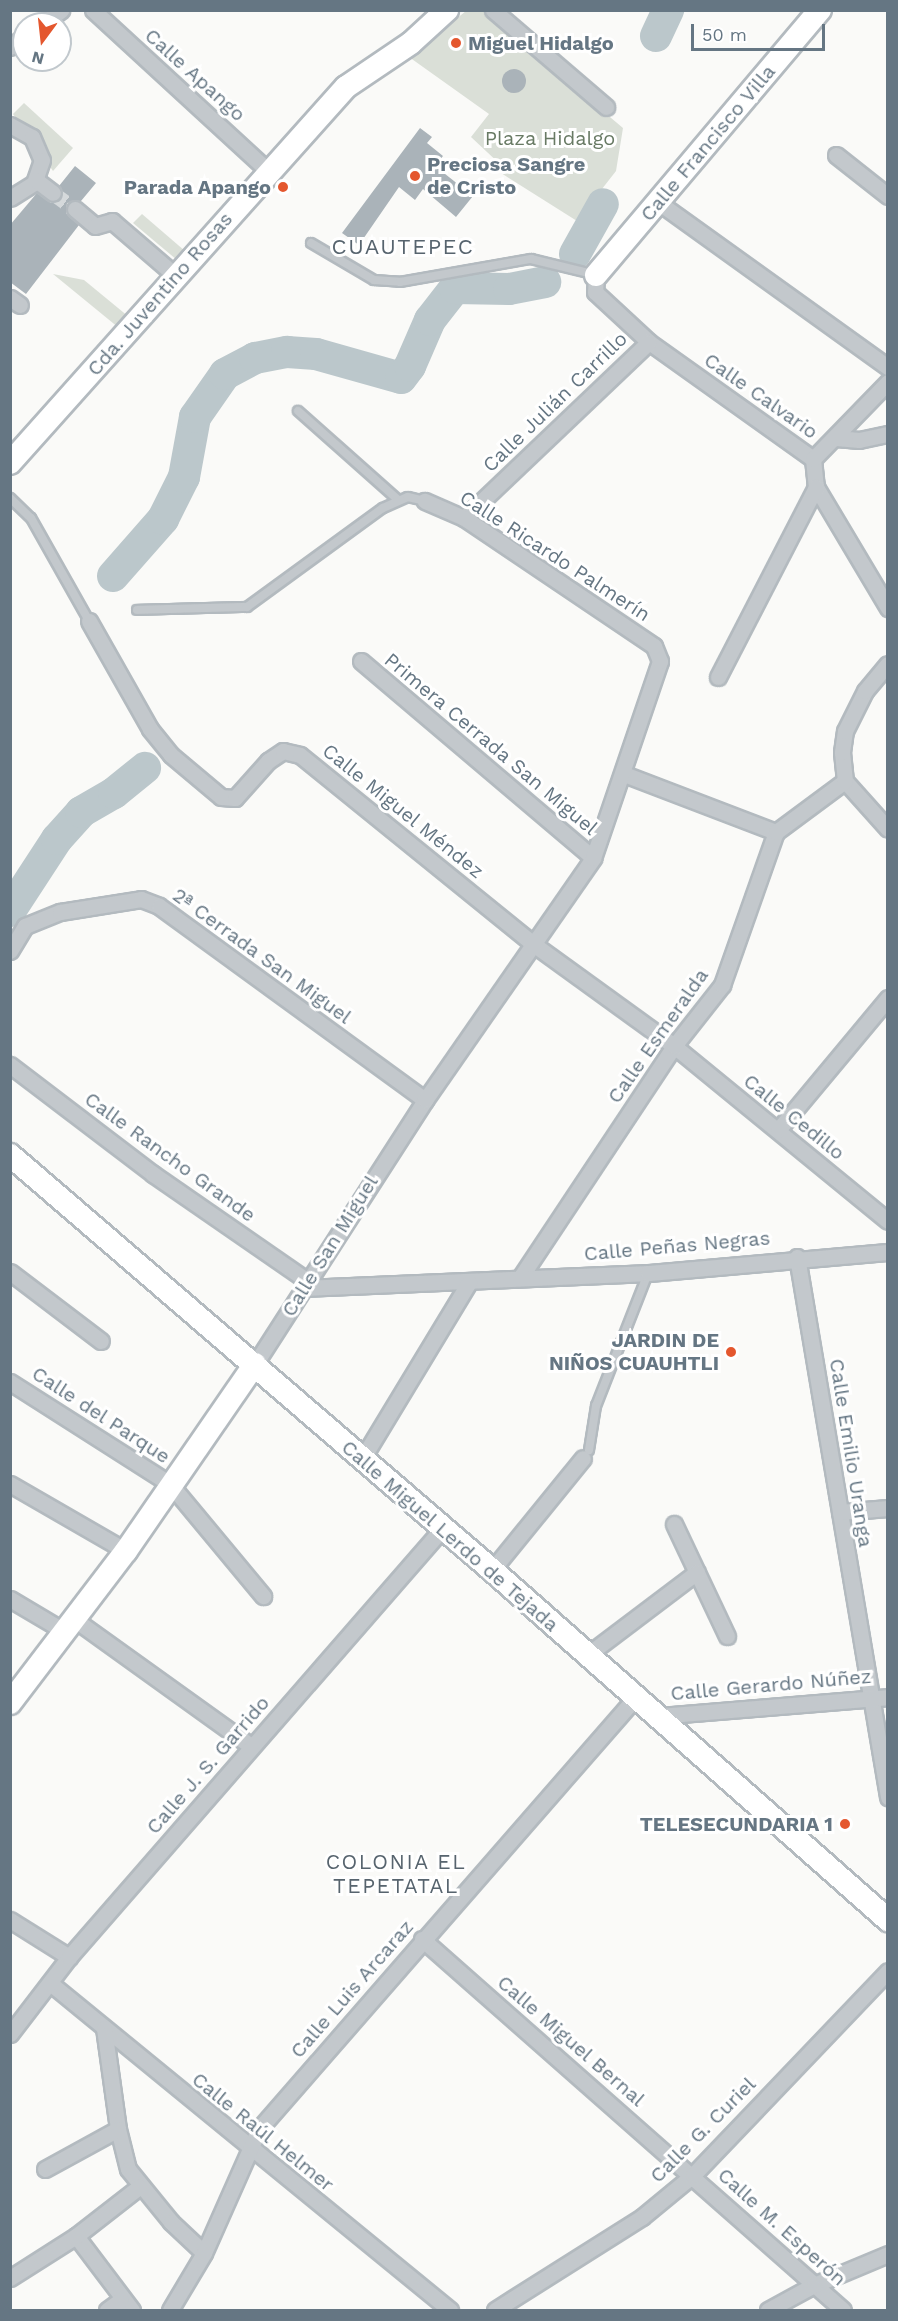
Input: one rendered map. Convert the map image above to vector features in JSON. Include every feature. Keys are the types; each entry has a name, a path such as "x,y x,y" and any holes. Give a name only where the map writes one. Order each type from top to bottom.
{"street":[{"name":"Calle Apango","path":"93,10 268,171"},
{"name":"Cda. Juventino Rosas","path":"10,463 268,171 346,87 411,43 447,10"},
{"path":"493,10 606,107"},
{"name":"Calle Francisco Villa","path":"588,273 658,202 820,10"},
{"path":"10,198 25,192 36,180 42,160 39,147 27,133 11,125"},
{"path":"836,155 888,196"},
{"path":"36,180 53,193"},
{"path":"658,202 888,367"},
{"path":"75,209 95,226 112,221 176,276"},
{"name":"Calle Calvario","path":"588,273 596,292 649,342 813,459 816,486 888,608"},
{"name":"Calle Julián Carrillo","path":"464,518 649,342"},
{"path":"813,459 836,438 888,382"},
{"path":"836,438 859,440 888,434"},
{"path":"718,677 816,486"},
{"name":"Calle Ricardo Palmerín","path":"426,501 464,518 659,653"},
{"name":"Calle Miguel Méndez","path":"89,621 150,729 171,755 221,797 235,798 268,761 283,751 300,755 536,946"},
{"name":"Calle San Miguel","path":"10,1703 126,1551 170,1484 255,1364 425,1100 536,946 593,858 624,774 659,653"},
{"name":"Primera Cerrada San Miguel","path":"361,661 593,858"},
{"path":"888,664 865,691 845,731 842,752 845,781 888,829"},
{"path":"624,774 776,832 845,781"},
{"name":"Calle Esmeralda","path":"520,1278 674,1047 723,985 776,832"},
{"name":"2ª Cerrada San Miguel","path":"10,951 25,926 60,912 141,898 159,906 425,1100"},
{"name":"Calle Cedillo","path":"536,946 674,1047 887,1219"},
{"path":"778,1130 888,998"},
{"name":"Calle Rancho Grande","path":"10,1065 153,1174 305,1284"},
{"name":"Calle Miguel Lerdo de Tejada","path":"10,1155 492,1570 586,1656 658,1716 888,1920"},
{"name":"Calle Peñas Negras","path":"305,1284 469,1282 648,1273 796,1257 888,1252"},
{"name":"Calle Emilio Uranga","path":"796,1257 888,1797"},
{"path":"10,1272 101,1341"},
{"path":"362,1459 469,1282"},
{"name":"Calle del Parque","path":"10,1382 170,1484 263,1596"},
{"path":"492,1570 586,1454"},
{"path":"10,1484 126,1551"},
{"path":"840,1512 888,1508"},
{"path":"674,1524 728,1636"},
{"name":"Calle J. S. Garrido","path":"10,2034 69,1957 442,1528"},
{"path":"586,1656 697,1572"},
{"path":"10,1599 69,1625 251,1746"},
{"name":"Calle Gerardo Núñez","path":"658,1716 888,1697"},
{"name":"Calle Luis Arcaraz","path":"170,2310 204,2253 259,2129 422,1939 635,1698"},
{"path":"10,1920 69,1957"},
{"name":"Calle Miguel Bernal","path":"422,1939 693,2175"},
{"name":"Calle G. Curiel","path":"495,2310 642,2217 693,2175 888,1971"},
{"name":"Calle Raúl Helmer","path":"50,1983 249,2149 450,2310"},
{"path":"104,2028 118,2129 128,2169 139,2187 204,2253"},
{"path":"45,2169 118,2129"},
{"name":"Calle M. Esperón","path":"693,2175 843,2310"},
{"path":"10,2278 76,2236 139,2187"},
{"path":"76,2236 126,2305 107,2310"},
{"path":"768,2310 814,2285 888,2254"}],"lane":[{"path":"312,243 374,280 400,282 531,259 588,273"},
{"path":"137,610 247,608 397,500 298,411"},
{"name":"Calle Ricardo Palmerín","path":"397,500 408,497 426,501"},
{"name":"Calle Miguel Méndez","path":"10,498 31,518 89,621"},
{"path":"586,1454 596,1406 648,1273"}],"green space":[{"name":"Plaza Hidalgo","path":"466,11 484,11 623,128 616,171 577,221 501,173 503,167 471,137 489,114 409,57"},
{"path":"24,103 73,148 53,171 13,114"},
{"path":"142,214 185,251 177,260 133,223"},
{"path":"53,274 84,280 129,317 119,328"}],"building":[{"path":"514,69 522,73 526,81 522,89 514,93 506,89 502,81 506,73"},
{"name":"Preciosa Sangre de Cristo","path":"420,128 432,137 427,143 443,156 435,166 473,196 456,217 423,189 415,200 399,187 359,245 342,233"},
{"path":"75,166 96,183 81,201 67,203 66,213 79,225 26,294 10,282 10,225 37,193 51,203 60,199 59,186"}],"waterway":[{"path":"656,36 668,10"},
{"path":"575,254 603,204"},
{"path":"113,576 163,519 184,477 195,417 225,374 255,358 287,352 316,354 401,378 410,366 430,320 455,288 509,289 545,282"},
{"path":"10,911 57,839 81,812 114,793 145,768"}],"tunnel":[{"path":"53,193 75,209"}],"place":[{"name":"Miguel Hidalgo","path":"456,43"},
{"name":"Preciosa Sangre de Cristo","path":"415,176"},
{"name":"Parada Apango","path":"283,187"},
{"name":"JARDIN DE NIÑOS CUAUHTLI","path":"731,1352"},
{"name":"TELESECUNDARIA 1","path":"845,1824"}],"district":[{"name":"CUAUTEPEC","path":"403,247"},
{"name":"COLONIA EL TEPETATAL","path":"396,1874"}]}
